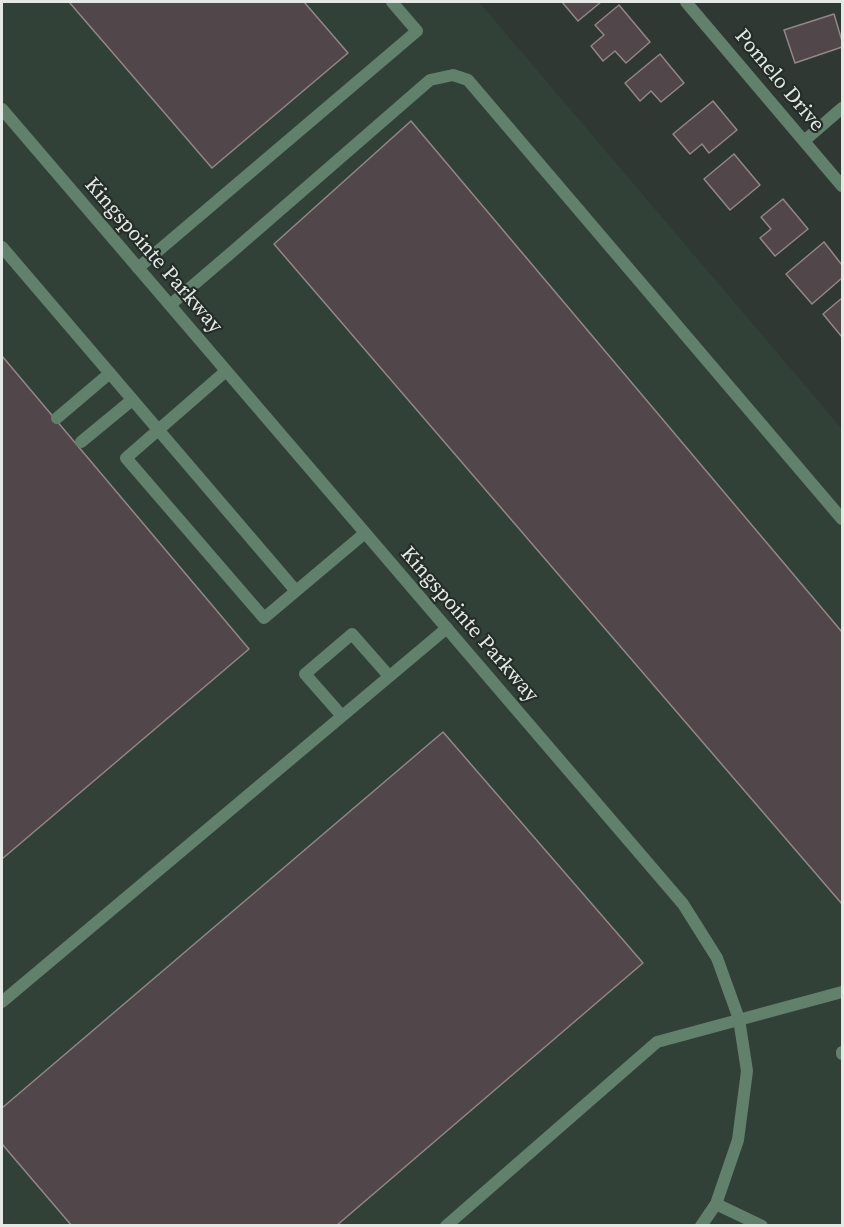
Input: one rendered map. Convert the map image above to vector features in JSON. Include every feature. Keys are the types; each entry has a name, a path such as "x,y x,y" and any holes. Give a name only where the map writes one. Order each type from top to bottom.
{"street":[{"path":"138,268 417,31 392,2"},
{"name":"Pomelo Drive","path":"686,2 843,186"},
{"path":"170,305 429,80 453,75 468,80 843,519"},
{"path":"804,141 843,108"},
{"name":"Kingspointe Parkway","path":"2,109 683,904 717,958 739,1019 747,1071 738,1140 716,1204 701,1226"},
{"path":"2,247 296,591"},
{"path":"226,371 126,458 264,618 365,533"},
{"path":"57,418 110,374"},
{"path":"81,442 132,400"},
{"path":"2,1002 447,628"},
{"path":"342,716 305,674 352,634 389,676"},
{"path":"446,1226 657,1042 843,992"},
{"path":"716,1204 762,1226"}],"shaded area":[{"path":"2,2 479,2 842,429 842,1225 2,1226"}],"building":[{"path":"69,2 304,2 348,53 212,168"},
{"path":"562,2 601,2 578,21"},
{"path":"619,5 650,42 626,63 615,51 603,61 591,46 604,35 595,25"},
{"path":"834,14 842,47 795,63 784,30"},
{"path":"660,54 684,83 661,102 651,91 640,101 625,83"},
{"path":"713,101 737,130 709,153 702,144 690,154 673,134"},
{"path":"411,121 842,632 842,904 274,244"},
{"path":"734,154 760,185 730,210 704,179"},
{"path":"783,199 808,229 775,256 760,238 771,229 761,217"},
{"path":"824,242 842,265 842,278 812,304 786,274"},
{"path":"842,298 842,337 823,314"},
{"path":"2,356 249,649 2,859"},
{"path":"443,732 643,963 336,1226 72,1226 2,1144 2,1108"}]}
